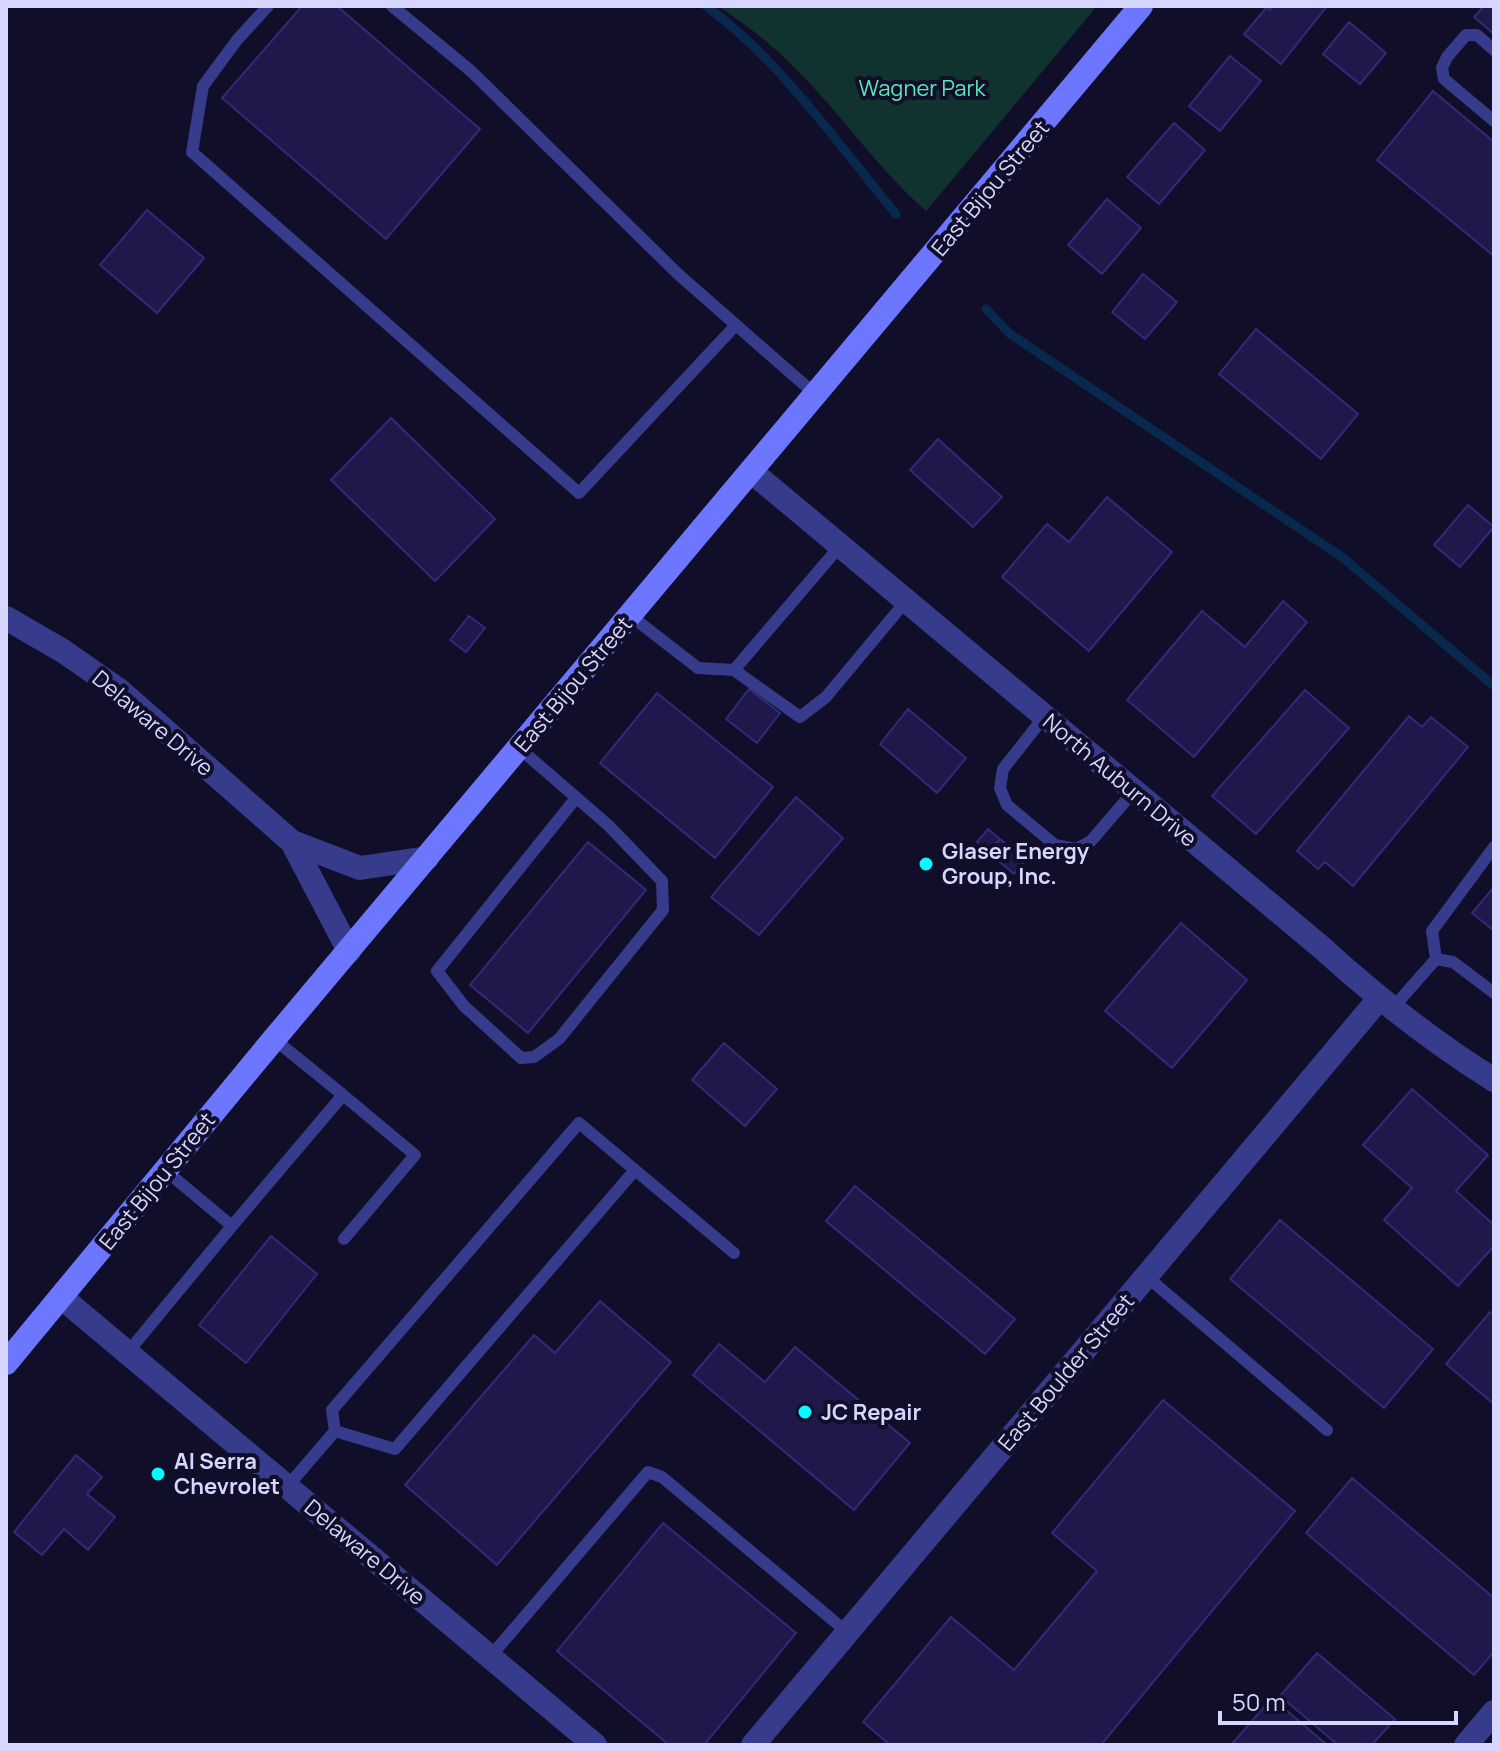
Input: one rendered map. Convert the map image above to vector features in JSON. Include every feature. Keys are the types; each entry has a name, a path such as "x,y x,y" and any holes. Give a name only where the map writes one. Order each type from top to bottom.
{"street":[{"name":"East Bijou Street","path":"6,1363 1141,6"},
{"name":"North Auburn Drive","path":"752,472 1321,947 1385,1005 1494,1080"},
{"name":"Delaware Drive","path":"6,618 63,651 119,690 292,842 360,868 427,858"},
{"name":"Delaware Drive","path":"292,842 349,951"},
{"name":"East Boulder Street","path":"753,1745 1146,1276 1385,1005"},
{"name":"Delaware Drive","path":"61,1297 595,1745"},
{"path":"1466,1745 1494,1712"}],"lane":[{"path":"268,6 237,40 203,86 192,152 579,493 735,326"},
{"path":"392,6 471,71 667,264 816,395"},
{"path":"1494,50 1477,35 1466,35 1447,57 1442,68 1444,79 1494,121"},
{"path":"734,670 840,546"},
{"path":"631,616 698,668 734,670 800,717 826,697 906,601"},
{"path":"1044,717 1003,769 1000,788 1007,805 1055,845 1076,849 1091,841 1134,791"},
{"path":"519,748 608,825 662,881 663,910 559,1039 534,1057 521,1058 464,1006 437,971 576,798"},
{"path":"1436,959 1432,931 1494,847"},
{"path":"1385,1005 1436,959"},
{"path":"1436,959 1453,962 1494,993"},
{"path":"274,1039 415,1155 344,1239"},
{"path":"128,1352 343,1095"},
{"path":"287,1487 335,1431 332,1410 579,1123 734,1253"},
{"path":"335,1431 395,1449 635,1170"},
{"path":"166,1171 232,1226"},
{"path":"1146,1276 1327,1430"},
{"path":"490,1657 648,1472 662,1477 847,1632"}],"green space":[{"name":"Wagner Park","path":"718,6 1097,6 926,211 791,64 756,33"}],"building":[{"path":"302,6 337,6 480,129 386,239 222,98"},
{"path":"1273,6 1327,6 1281,64 1244,34 1267,7 1270,10"},
{"path":"1484,6 1494,6 1494,34 1474,17"},
{"path":"1349,22 1386,53 1360,84 1323,54"},
{"path":"1230,56 1261,81 1220,131 1189,106"},
{"path":"1433,91 1494,142 1494,256 1377,160"},
{"path":"1174,123 1205,150 1159,204 1127,177"},
{"path":"1107,199 1141,228 1102,274 1068,245"},
{"path":"147,210 204,258 157,313 100,265"},
{"path":"1143,274 1177,302 1145,339 1112,312"},
{"path":"1256,329 1358,414 1321,459 1219,374"},
{"path":"391,418 495,519 435,581 331,480"},
{"path":"938,439 1002,497 973,527 910,470"},
{"path":"1107,497 1172,552 1089,651 1002,577 1047,524 1069,542"},
{"path":"1468,505 1494,527 1460,567 1434,545"},
{"path":"1283,601 1307,622 1194,757 1127,700 1202,611 1245,647"},
{"path":"469,616 485,628 466,652 450,640"},
{"path":"749,689 780,713 757,743 726,719"},
{"path":"1305,690 1349,728 1256,834 1212,796"},
{"path":"657,693 773,787 715,858 600,763"},
{"path":"908,709 966,758 937,793 880,744"},
{"path":"1409,716 1422,727 1431,717 1468,747 1353,886 1325,862 1318,869 1297,851"},
{"path":"796,797 843,838 759,935 711,897"},
{"path":"988,829 1000,839 988,852 977,842"},
{"path":"1000,839 1026,860 1014,874 988,852"},
{"path":"588,842 646,890 528,1033 470,985"},
{"path":"1494,887 1494,931 1472,913"},
{"path":"1181,923 1247,980 1172,1068 1105,1011"},
{"path":"724,1043 777,1089 745,1126 692,1080"},
{"path":"1412,1089 1488,1155 1456,1191 1494,1225 1494,1246 1458,1286 1384,1220 1412,1188 1363,1145"},
{"path":"855,1186 1015,1319 985,1354 826,1221"},
{"path":"1280,1220 1433,1349 1384,1408 1230,1279"},
{"path":"271,1236 317,1274 246,1363 199,1325"},
{"path":"600,1301 671,1362 497,1565 405,1485 534,1335 555,1353"},
{"path":"1490,1312 1494,1315 1494,1404 1446,1364"},
{"name":"JC Repair","path":"719,1344 765,1382 795,1347 910,1443 854,1510 693,1375"},
{"path":"1163,1400 1295,1511 1101,1745 890,1745 863,1722 951,1617 1014,1670 1097,1571 1052,1533"},
{"path":"76,1455 102,1477 87,1494 115,1517 88,1550 64,1529 42,1555 14,1532"},
{"path":"1352,1478 1494,1598 1494,1652 1474,1675 1306,1533"},
{"path":"663,1523 796,1633 704,1745 669,1745 557,1651"},
{"path":"1317,1653 1395,1719 1372,1745 1338,1745 1280,1696"},
{"path":"1272,1698 1327,1745 1231,1745"}],"waterway":[{"path":"706,6 784,77 896,214"},
{"path":"986,309 1010,334 1342,557 1494,686"}],"place":[{"name":"Glaser Energy Group, Inc.","path":"926,864"},
{"name":"JC Repair","path":"805,1412"},
{"name":"Al Serra Chevrolet","path":"158,1474"}]}
